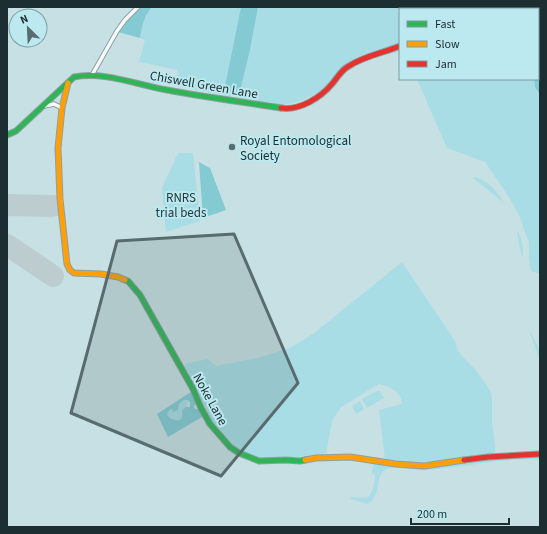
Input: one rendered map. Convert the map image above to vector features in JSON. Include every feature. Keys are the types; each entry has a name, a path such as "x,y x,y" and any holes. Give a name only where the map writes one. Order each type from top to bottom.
{"street":[{"path":"92,75 117,31 125,20 138,7"},
{"name":"Chiswell Green Lane","path":"7,134 16,131 68,83 78,76 92,75 129,81 165,90 286,109 301,106 316,97 330,86 342,71 349,66 399,46"},
{"name":"Noke Lane","path":"68,83 62,108 58,148 60,192 67,264 70,270 74,273 101,274 118,277 128,281 140,294 190,383 210,424 220,437 234,450 259,461 300,461 332,457 350,457 417,466 488,457 540,454"},
{"path":"44,106 54,104 62,108"}],"highlighted area":[{"path":"234,234 298,383 221,476 71,413 117,241"}],"green space":[{"path":"152,7 241,7 224,91 232,93 230,96 176,83 178,70 139,62 145,40 140,38 142,29 145,18"},
{"path":"258,7 451,7 399,8 399,43 349,62 327,85 309,97 298,102 282,104 235,98 235,94 239,94 250,50"},
{"path":"458,7 540,7 540,57 539,58 539,8"},
{"path":"417,80 534,80 538,94 540,93 540,274 531,271 529,242 521,219 509,197 485,162 447,148"},
{"name":"RNRS trial beds","path":"178,153 193,153 200,221 166,232 162,188"},
{"path":"473,178 486,182 491,186 503,202"},
{"path":"517,230 522,242 523,256 519,245"},
{"path":"402,262 455,341 458,351 475,369 491,393 495,454 420,463 385,460 379,410 402,404 400,396 394,390 379,384 341,407 332,421 326,454 271,460 249,456 231,446 217,430 201,402 184,364 208,359 216,366 257,358 290,348 313,334"},
{"path":"530,331 538,346 540,362 531,336"},
{"path":"379,390 384,398 367,408 362,399"},
{"path":"184,400 189,400 190,402 187,402 182,419 176,420 169,417 167,412 171,409 173,410 179,407 179,404"},
{"path":"360,401 364,409 356,414 352,406"},
{"path":"497,457 540,457 540,460 524,459 497,461 451,468 424,470 389,468 382,472 375,495 368,504 351,499 351,497 367,498 371,493 375,475 372,474 373,462 409,466"}],"shaded area":[{"path":"142,7 152,7 144,21 140,38 118,32 132,15"},
{"path":"241,7 258,7 250,50 239,95 224,91"},
{"path":"540,57 539,94 535,87 534,80 539,80"},
{"path":"199,162 210,168 226,210 203,218"},
{"path":"191,392 197,403 194,407 195,409 199,409 202,417 168,437 157,414","holes":["184,400 188,400 190,402 190,407 186,407 182,411 182,418 180,420 172,419 168,416 167,414 171,409 173,412 178,410 179,404"]}],"runway":[{"path":"7,205 53,206"},
{"path":"7,245 53,276"}],"traffic: fast":[{"path":"7,135 16,131 74,77 109,77 167,90 281,108"},
{"path":"125,280 128,281 140,295 193,389 210,424 230,447 239,453 259,461 305,460"}],"traffic: slow":[{"path":"68,83 62,108 58,148 60,199 67,264 70,270 74,273 101,274 118,277 125,280"},
{"path":"305,460 316,458 350,457 396,464 424,466 464,460"}],"traffic: jam":[{"path":"281,108 295,107 310,102 322,94 346,68 361,60 399,46"},
{"path":"464,460 540,454"}],"place":[{"name":"Royal Entomological Society","path":"232,147"}]}
